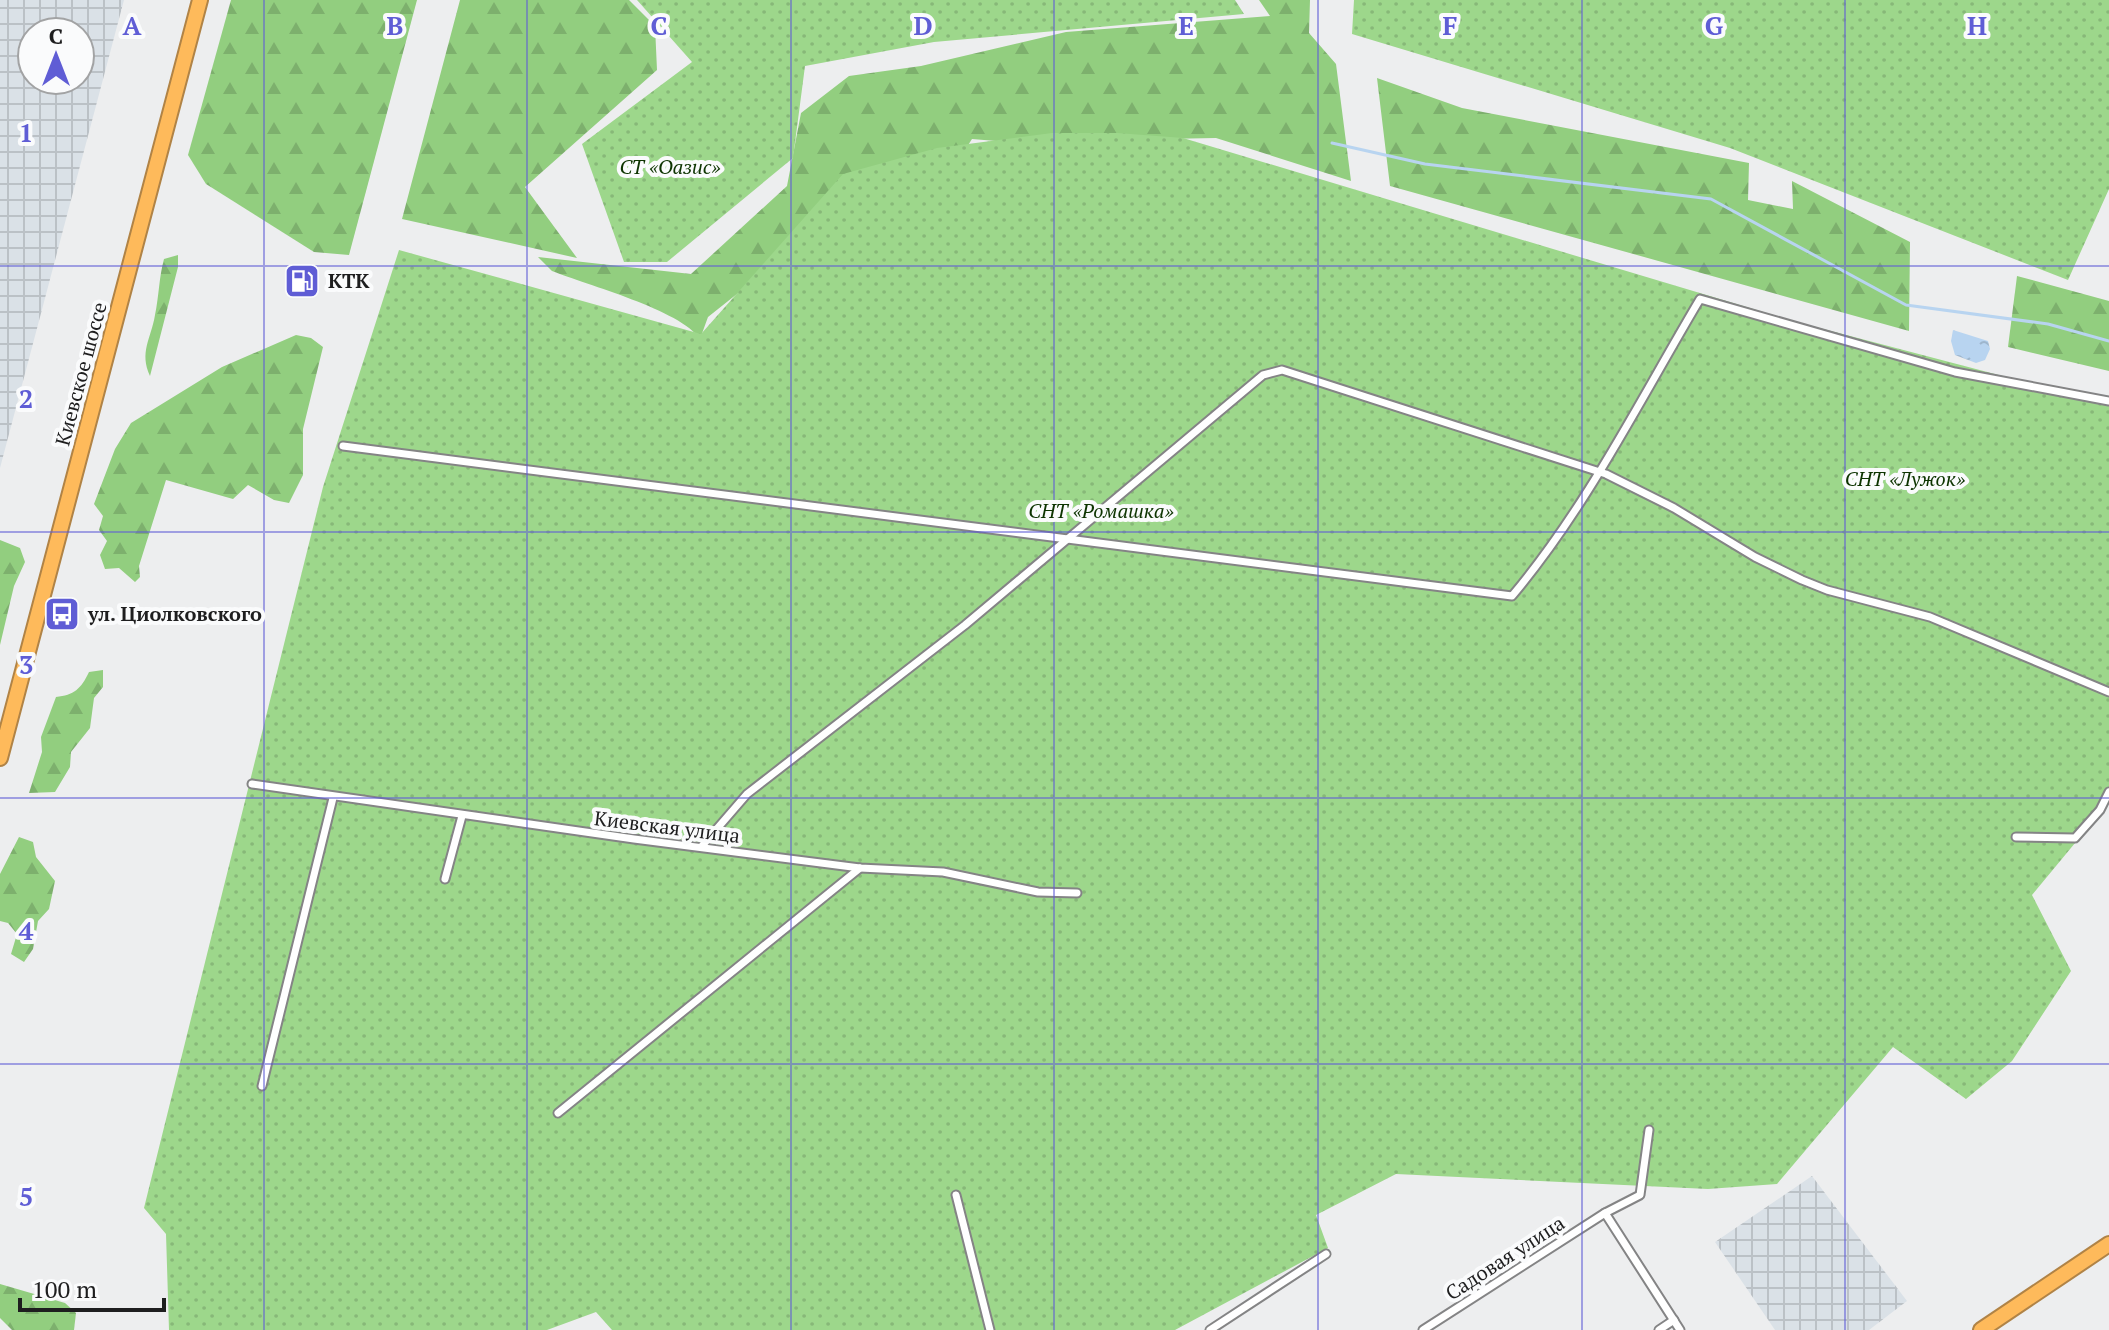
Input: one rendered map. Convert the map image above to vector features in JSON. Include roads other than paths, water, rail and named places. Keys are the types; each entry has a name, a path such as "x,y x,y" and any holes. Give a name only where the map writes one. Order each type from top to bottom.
{"highway":[{"name":"Киевское шоссе","path":"0,758 200,0"},
{"path":"1981,1330 2109,1244"}],"street":[{"path":"343,446 1512,596 1535,569 1596,473 1700,299 1955,372 2109,401"},
{"path":"702,846 747,794 965,625 1263,375 1282,370 1606,474 1674,508 1755,557 1802,580 1827,590 1930,617 2109,692"},
{"name":"Киевская улица","path":"252,784 462,816 860,868 943,872 1038,892 1077,893"},
{"path":"2016,837 2075,838 2100,810 2109,792"},
{"path":"262,1086 333,798"},
{"path":"445,879 462,816"},
{"path":"558,1113 860,868"},
{"name":"Садовая улица","path":"1423,1330 1605,1213 1640,1195 1649,1130"},
{"path":"956,1195 990,1330"},
{"path":"1605,1213 1680,1330"},
{"path":"1210,1330 1326,1254"},
{"path":"1659,1330 1674,1320"}],"water":[{"path":"1953,330 1988,341 1990,349 1985,360 1976,363 1955,355 1951,341"}],"waterway":[{"path":"1332,143 1425,164 1711,199 1906,305 2048,324 2109,341"}],"place":[{"name":"КТК","path":"302,281"},
{"name":"ул. Циолковского","path":"62,614"}],"park label":[{"name":"СТ «Оазис»","path":"670,167"},
{"name":"СНТ «Лужок»","path":"1905,479"},
{"name":"СНТ «Ромашка»","path":"1101,511"}]}
